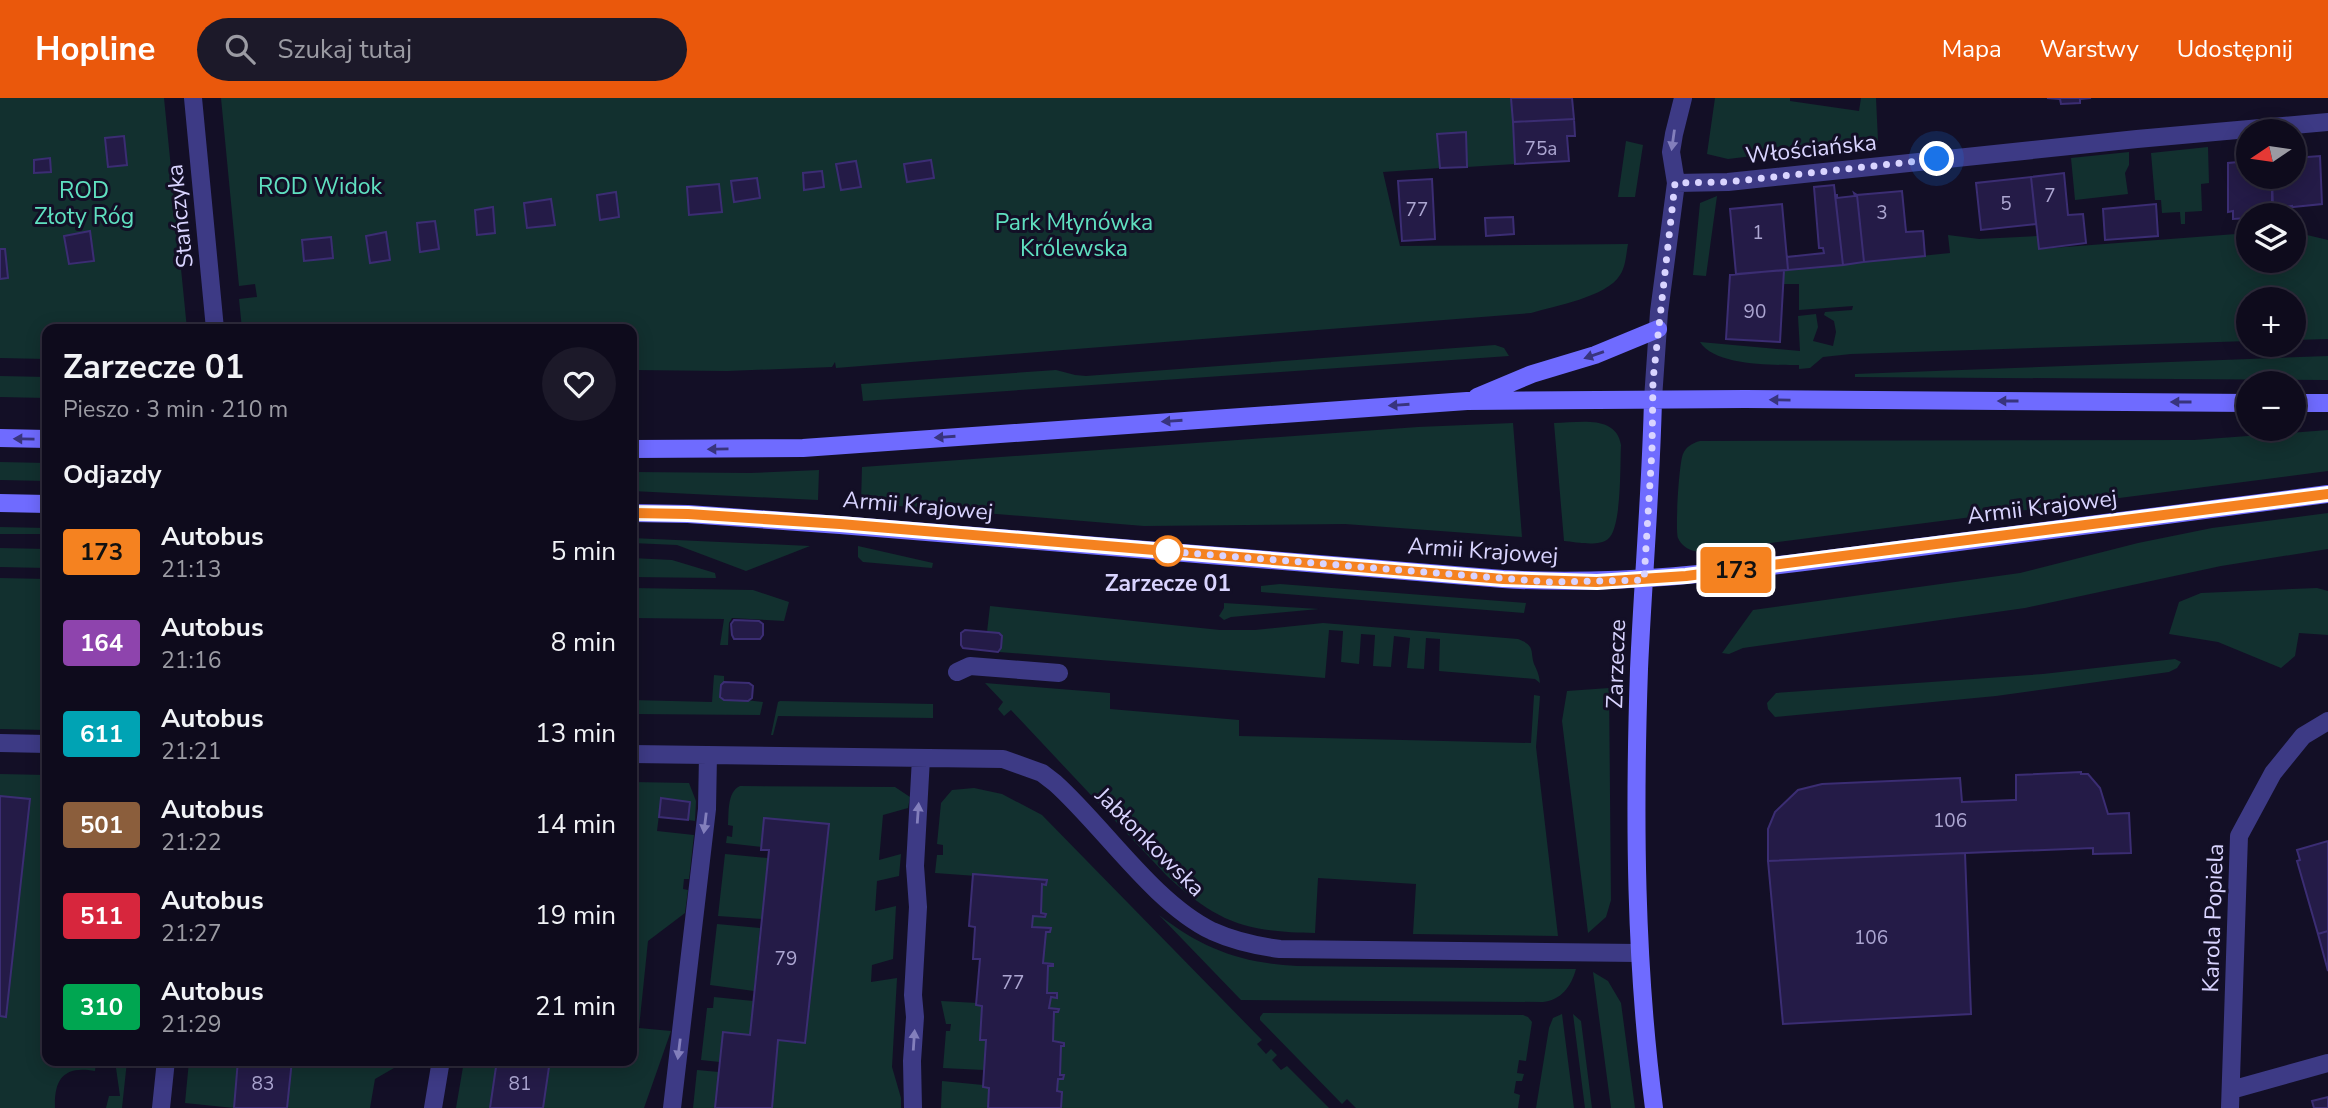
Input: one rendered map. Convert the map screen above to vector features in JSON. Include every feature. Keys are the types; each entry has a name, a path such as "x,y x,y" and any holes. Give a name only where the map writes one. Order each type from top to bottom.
{"main road":[{"path":"1467,401 1532,374 1595,355 1658,329"},
{"name":"Zarzecze","path":"1653,400 1639,714 1639,954 1645,1040 1654,1108"},
{"path":"637,449 803,448 1467,401 2236,402"},
{"path":"2306,403 2328,403"},
{"path":"0,438 42,439"},
{"name":"Armii Krajowej","path":"637,513 840,524 1548,582 1644,580 1828,559 2328,494"},
{"path":"0,503 42,504"}],"street":[{"name":"Stańczyka","path":"193,98 215,324"},
{"name":"Zarzecze","path":"1653,400 1658,329 1675,183 1671,152 1683,98"},
{"name":"Włościańska","path":"1675,183 1728,182 2328,122"},
{"path":"957,672 970,666 1059,673"},
{"name":"Karola Popiela","path":"2230,1099 2239,836 2273,772 2303,736 2328,721"},
{"path":"0,743 42,744"},
{"name":"Jabłonkowska","path":"637,754 1003,760 1042,773 1073,800 1177,908 1211,930 1232,939 1280,949 1639,954"},
{"path":"672,1108 707,809 708,755"},
{"path":"913,1108 913,995 918,907 915,866 921,758"},
{"path":"2230,1099 2328,1063"},
{"path":"161,1108 165,1066"},
{"path":"433,1108 440,1066"}],"green space":[{"name":"ROD Złoty Róg","path":"0,98 164,98 187,324 42,324 42,359 0,358"},
{"path":"221,98 1511,98 1515,164 1467,167 1466,133 1438,134 1440,168 1383,172 1400,246 1628,244 1623,268 1613,283 1579,300 1531,313 836,368 835,362 832,367 727,371 637,370 637,324 242,324 239,299 257,297 255,284 239,286"},
{"path":"1715,98 1790,98 1790,101 1859,111 1861,98 1876,98 1878,141 1728,159 1707,154"},
{"path":"1626,141 1643,145 1635,197 1618,197"},
{"path":"2208,147 2209,183 2201,184 2202,211 2185,212 2185,224 2181,224 2180,212 2162,213 2161,200 2155,200 2151,153"},
{"path":"2129,152 2129,165 2125,173 2128,194 2075,200 2071,158"},
{"path":"1717,196 1706,276 1693,275 1700,203"},
{"path":"2236,234 2236,273 2306,273 2306,235 2328,240 2328,339 2306,340 2306,287 2236,287 2236,341 1851,354 1823,357 1810,368 1799,369 1799,365 1731,360 1707,350 1700,342 1800,351 1798,316 1816,314 1818,327 1813,341 1833,346 1836,332 1834,321 1824,315 1825,312 1852,310 1853,306 1799,310 1799,284 1784,284 1784,270 1950,253 1948,235 1979,239 2037,236 2039,249"},
{"path":"1495,345 1504,348 1509,356 863,401 861,384 1056,370 1086,376"},
{"path":"2328,356 2328,380 2306,380 2306,371 2236,371 2236,379 1855,377 1855,374"},
{"path":"0,376 42,377 42,398 0,397"},
{"path":"1595,422 1612,428 1618,435 1621,445 1616,522 1613,533 1599,543 1564,541 1554,423"},
{"path":"1513,423 1522,537 1345,524 1144,526 861,503 862,467 1418,427"},
{"path":"2328,430 2328,471 1700,552 1682,544 1677,532 1683,454 1688,447 1700,441 2194,440 2236,437 2236,441 2306,441 2306,432"},
{"path":"0,462 42,463 42,481 0,480"},
{"path":"819,470 818,500 637,491 637,472 750,473"},
{"path":"2328,513 2328,549 2221,566 2025,608 1722,653 1753,610 2020,573 2138,543 2212,528"},
{"path":"0,527 42,528 42,534 0,534"},
{"path":"637,538 810,546 746,571 677,545 637,543"},
{"path":"858,546 933,563 932,568 863,562 858,557"},
{"path":"0,548 42,549 42,568 0,567"},
{"path":"637,558 672,560 715,573 716,578 637,577"},
{"path":"0,578 42,579 42,730 0,729"},
{"path":"1280,584 1526,603 1524,613 1261,592 1261,586"},
{"path":"637,588 753,590 789,602 784,621 732,618 729,623 728,645 720,645 724,619 637,618"},
{"path":"2317,588 2328,591 2328,635 2299,633 2295,656 2281,668 2218,642 2169,634 2179,602 2201,593"},
{"path":"1224,603 1319,609 1231,617 1224,620 1219,616"},
{"path":"990,606 1220,630 1255,630 1323,623 1518,639 1530,647 1540,683 1535,679 1439,671 1440,639 1426,638 1424,669 1407,668 1410,638 1394,636 1391,667 1373,666 1375,635 1361,634 1359,664 1341,662 1343,631 1329,630 1325,678 999,652 1002,636 999,633 987,632"},
{"path":"2175,659 2181,662 2169,672 1996,696 1775,717 1768,709 1767,703 1776,693 2043,674"},
{"path":"714,675 724,676 720,697 763,702 760,715 637,714 637,700 712,702"},
{"path":"985,683 1110,693 1110,709 1239,720 1239,736 1531,743 1534,695 1540,696 1536,747 1558,936 1413,934 1416,884 1318,878 1315,933 1270,930 1234,922 1202,905 1167,876 1011,710 1004,716 998,709 1003,702"},
{"path":"1609,688 1611,900 1606,917 1588,933 1562,721 1567,691"},
{"path":"780,701 933,704 933,718 778,716 771,735"},
{"path":"0,774 42,775 42,1066 96,1066 95,1071 75,1070 63,1077 56,1090 55,1108 0,1108 0,1016 6,1016 30,800 0,796"},
{"path":"637,782 689,783 696,801 695,821 688,820 690,802 661,799 657,831 694,835 689,879 684,879 683,889 688,890 685,913 648,941 639,1028 671,1031 644,1108 543,1108 549,1066 637,1066"},
{"path":"740,786 895,787 910,797 908,808 883,815 879,860 901,854 899,876 877,881 875,911 896,906 893,959 872,965 871,982 897,978 892,1067 901,1098 901,1108 772,1108 778,1040 805,1043 829,825 765,818 762,847 726,843 727,836 732,837 733,826 728,825 731,798"},
{"path":"974,788 1002,794 1042,815 1262,1040 1257,1044 1266,1054 1271,1049 1277,1055 1272,1060 1281,1070 1287,1066 1329,1108 1061,1108 1062,1092 1057,1091 1058,1079 1063,1079 1063,1075 1060,1075 1061,1046 1064,1046 1064,1043 1053,1041 1054,1012 1059,1010 1049,1008 1051,997 1057,997 1057,994 1047,993 1048,966 1053,964 1043,963 1046,932 1051,929 1032,927 1033,916 1045,916 1041,913 1042,884 1047,881 935,873 937,855 943,855 943,845 937,844 941,803 952,790"},
{"path":"725,854 768,858 762,919 718,916"},
{"path":"1159,915 1207,945 1258,962 1297,966 1576,969 1564,992 1555,999 1543,1002 1241,1000"},
{"path":"717,924 760,928 754,991 710,985"},
{"path":"1593,972 1608,981 1621,1003 1635,1108 1611,1108"},
{"path":"714,997 753,1001 750,1035 723,1032 720,1062 701,1060 707,1008 713,1008"},
{"path":"941,1001 977,1003 976,1005 982,1006 981,1040 986,1040 984,1070 943,1068 946,1031 950,1031 951,1024 946,1024"},
{"path":"1263,1013 1523,1015 1532,1022 1526,1061 1519,1060 1517,1073 1524,1074 1522,1081 1516,1081 1514,1093 1520,1095 1518,1108 1356,1108 1347,1099 1342,1104 1260,1020"},
{"path":"1562,1014 1574,1108 1536,1108 1549,1028 1553,1018"},
{"path":"1573,1014 1581,1021 1592,1108 1585,1108"},
{"path":"116,1066 126,1066 122,1108 106,1108 109,1096 120,1096"},
{"path":"189,1066 238,1066 234,1108 185,1103"},
{"path":"291,1066 397,1066 375,1079 370,1108 287,1108"},
{"path":"463,1066 496,1066 490,1108 456,1108"},
{"path":"697,1070 719,1072 715,1108 693,1108"},
{"path":"942,1081 989,1088 988,1108 941,1108"}],"building":[{"path":"1511,98 1572,98 1574,119 1513,122"},
{"path":"2047,98 2091,98 2080,99 2080,103 2061,104 2060,99"},
{"path":"1574,119 1575,136 1567,136 1569,161 1515,164 1513,122"},
{"path":"1466,132 1467,167 1440,168 1437,134"},
{"path":"124,136 127,165 108,167 105,138"},
{"path":"2320,156 2322,204 2273,203 2272,189 2306,189 2306,157"},
{"path":"50,158 51,172 34,173 34,160"},
{"path":"931,160 934,178 907,182 904,164"},
{"path":"856,161 861,187 841,190 836,164"},
{"path":"2236,162 2236,189 2272,189 2272,203 2236,203 2236,219 2233,219 2233,211 2228,212 2228,163"},
{"path":"822,171 824,187 804,190 803,173"},
{"path":"2064,173 2068,215 2083,214 2086,243 2039,249 2031,177"},
{"path":"2031,177 2036,224 1981,230 1976,183"},
{"path":"757,178 760,198 734,202 731,181"},
{"path":"1432,179 1435,239 1402,241 1398,181"},
{"path":"719,184 722,212 689,215 687,187"},
{"path":"1834,185 1843,265 1788,270 1787,257 1824,253 1823,248 1819,248 1814,187"},
{"path":"1902,191 1906,232 1923,231 1925,256 1864,262 1857,195"},
{"path":"616,192 619,217 600,220 597,195"},
{"path":"1854,193 1857,195 1864,262 1843,265 1835,195 1837,198 1855,196"},
{"path":"551,199 555,225 527,228 524,203"},
{"path":"1782,204 1788,270 1736,274 1730,209"},
{"path":"2156,204 2158,236 2105,240 2103,209"},
{"path":"493,207 495,233 477,235 475,210"},
{"path":"1513,217 1514,234 1486,236 1485,218"},
{"path":"435,221 439,249 420,252 417,223"},
{"path":"90,231 94,261 69,264 64,236"},
{"path":"386,232 390,260 370,263 366,236"},
{"path":"331,237 333,258 304,261 302,240"},
{"path":"0,249 5,249 8,278 0,279"},
{"path":"1784,270 1780,342 1726,339 1730,275"},
{"path":"734,620 759,621 763,624 763,635 760,639 734,639 731,624"},
{"path":"965,630 999,633 1002,636 1001,648 998,652 963,648 961,633"},
{"path":"724,682 749,683 753,686 752,698 748,701 724,700 720,697 721,685"},
{"path":"2088,774 2100,788 2108,814 2129,813 2131,853 2093,854 2093,848 1768,861 1768,829 1775,812 1798,790 1822,784 1960,778 1962,802 2016,800 2016,775"},
{"path":"0,796 30,799 6,1017 0,1016"},
{"path":"661,798 690,802 688,820 659,817"},
{"path":"764,818 829,824 805,1043 778,1040 772,1108 715,1108 723,1032 750,1035 769,850 761,850"},
{"path":"2328,841 2328,931 2318,934 2297,861 2300,860 2297,850"},
{"path":"1965,853 1971,1014 1783,1024 1768,861"},
{"path":"973,874 1047,880 1046,885 1042,884 1041,913 1046,914 1045,917 1033,916 1032,927 1051,928 1050,932 1046,932 1043,963 1053,964 1048,966 1047,993 1057,993 1057,998 1051,997 1049,1008 1059,1009 1054,1012 1053,1041 1064,1043 1064,1046 1061,1046 1060,1075 1064,1075 1063,1079 1058,1079 1057,1091 1062,1092 1061,1108 988,1108 989,1088 983,1087 986,1040 980,1040 982,1006 976,1005 980,959 973,959 975,927 969,926"},
{"path":"2328,931 2328,971 2318,934"},
{"path":"238,1066 291,1066 287,1108 234,1108"},
{"path":"496,1066 549,1066 543,1108 490,1108"},
{"path":"2328,1097 2328,1108 2314,1108 2312,1101"}],"bus line":[{"name":"173","path":"637,513 840,524 1503,579 1597,582 1712,573 2328,494"}],"place":[{"name":"Zarzecze 01","path":"1168,551"}],"route":[{"path":"1168,551 1164,551 1548,582 1644,580 1652,450 1653,380 1675,183 1728,182 1937,159"}],"park label":[{"name":"ROD Widok","path":"320,186"},
{"name":"Park Młynówka Królewska","path":"1074,235"}]}
